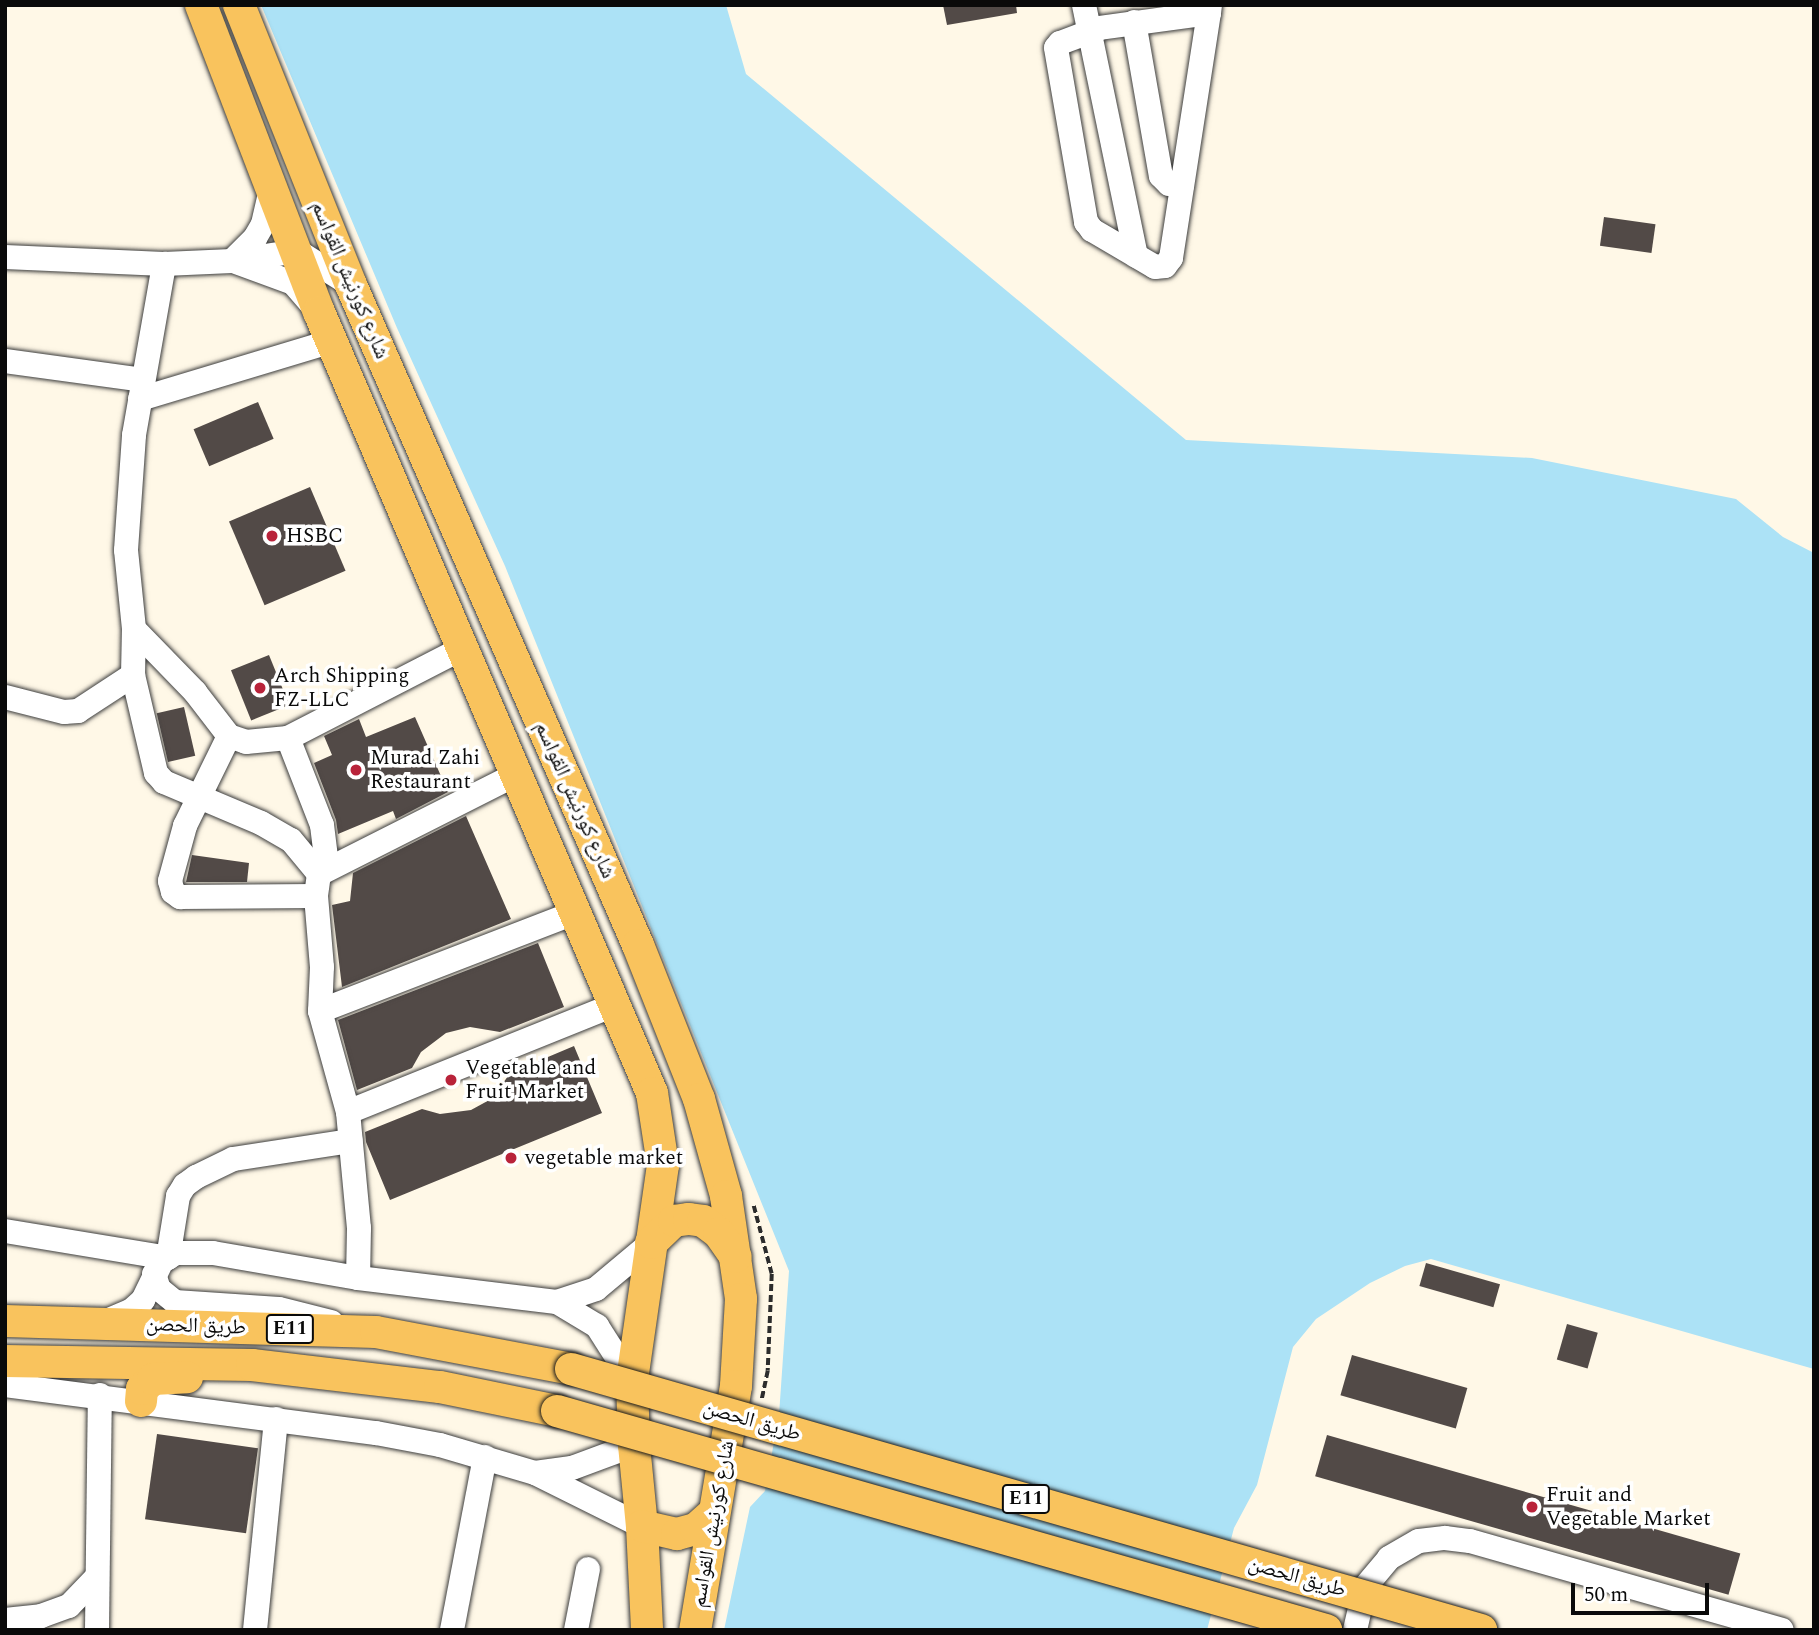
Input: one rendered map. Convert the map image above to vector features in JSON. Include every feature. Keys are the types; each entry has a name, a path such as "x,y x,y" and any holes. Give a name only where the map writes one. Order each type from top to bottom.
{"main road":[{"name":"شارع كورنيش القواسم","path":"201,5 298,251 319,312 652,1093 663,1165 632,1381 634,1445 642,1526 644,1627"},
{"name":"شارع كورنيش القواسم","path":"239,5 351,285 643,957 699,1098 726,1196 741,1299 736,1386 695,1630"},
{"path":"651,1242 674,1221 703,1221 719,1233 737,1258"},
{"name":"طريق الحصن","path":"5,1321 376,1332 571,1369 1481,1630"},
{"name":"طريق الحصن","path":"5,1361 265,1366 440,1387 557,1411 1326,1630"},
{"path":"141,1401 142,1389 153,1380 174,1377 254,1379 557,1411"},
{"path":"642,1526 677,1534 696,1529 714,1513"}],"street":[{"path":"1084,5 1136,256"},
{"path":"1210,9 1169,263 1155,267 1092,230 1085,216 1056,48 1060,43 1101,28 1134,22 1210,9"},
{"path":"1134,22 1161,176 1169,184 1182,186"},
{"path":"232,261 255,238 263,224 271,188"},
{"path":"5,257 164,264 232,261 298,251 351,285"},
{"path":"232,261 293,283 319,312"},
{"path":"164,264 134,435 126,550 134,629 133,675 156,773 164,782 261,823 290,840 317,885"},
{"path":"5,361 142,390 332,341"},
{"path":"134,629 195,692 229,737 246,742 288,738 463,648"},
{"path":"5,698 64,712 78,711 133,675"},
{"path":"229,737 185,827 170,881 173,892 180,897 317,885 517,774"},
{"path":"288,738 323,825 326,858 317,885 322,967 320,1011 348,1112 359,1228 358,1278"},
{"path":"320,1011 577,912"},
{"path":"348,1112 616,1004"},
{"path":"351,1142 233,1159 185,1185 178,1196 161,1266 159,1289 175,1302 279,1309 376,1332"},
{"path":"5,1231 161,1266 194,1251 358,1278 556,1302 597,1326 632,1381"},
{"path":"556,1302 596,1289 651,1242"},
{"path":"101,1323 132,1310 143,1300 161,1266"},
{"path":"5,1385 100,1395 376,1433 485,1457 535,1473 642,1526"},
{"path":"97,1630 100,1395"},
{"path":"255,1630 276,1419"},
{"path":"535,1473 572,1468 634,1445"},
{"path":"452,1630 485,1457"},
{"path":"1355,1630 1365,1587 1389,1558 1419,1541 1445,1538 1470,1541 1782,1630"},
{"path":"576,1630 588,1569"},
{"path":"5,1620 41,1616 69,1606 96,1578"}],"water":[{"path":"261,5 726,5 746,74 1186,440 1532,458 1736,499 1783,537 1814,553 1814,1369 1431,1259 1405,1266 1370,1283 1316,1319 1293,1347 1257,1485 1234,1528 1207,1630 724,1630 750,1507 765,1491 779,1415 789,1271 505,566 397,328"}],"building":[{"path":"943,5 1016,5 1017,13 947,25"},
{"path":"1604,217 1655,224 1651,253 1600,246"},
{"path":"258,402 274,439 209,466 194,429"},
{"path":"310,487 346,571 265,605 229,521"},
{"name":"Arch Shipping FZ-LLC","path":"269,655 289,705 251,720 231,670"},
{"path":"184,707 195,756 168,762 157,713"},
{"path":"415,717 448,792 396,819 393,811 338,834 336,820 314,763 332,755 324,736 359,719 366,737"},
{"path":"466,816 511,919 342,987 332,905 350,901 353,873"},
{"path":"192,855 249,863 247,882 186,882"},
{"path":"538,943 564,1007 500,1032 470,1027 446,1033 421,1052 412,1068 357,1090 338,1020"},
{"path":"574,1046 602,1113 390,1200 366,1142 365,1132 422,1109 440,1114 471,1110 493,1098 510,1073"},
{"path":"1426,1263 1500,1284 1493,1307 1419,1286"},
{"path":"1567,1324 1598,1333 1588,1368 1557,1360"},
{"path":"1352,1355 1467,1388 1456,1428 1340,1395"},
{"path":"157,1434 258,1448 246,1533 145,1519"},
{"path":"1327,1435 1740,1554 1728,1595 1315,1476"}],"place":[{"name":"HSBC","path":"272,536"},
{"name":"Arch Shipping FZ-LLC","path":"260,688"},
{"name":"Murad Zahi Restaurant","path":"356,770"},
{"name":"Vegetable and Fruit Market","path":"451,1080"},
{"name":"vegetable market","path":"511,1158"},
{"name":"Fruit and Vegetable Market","path":"1532,1507"}]}
